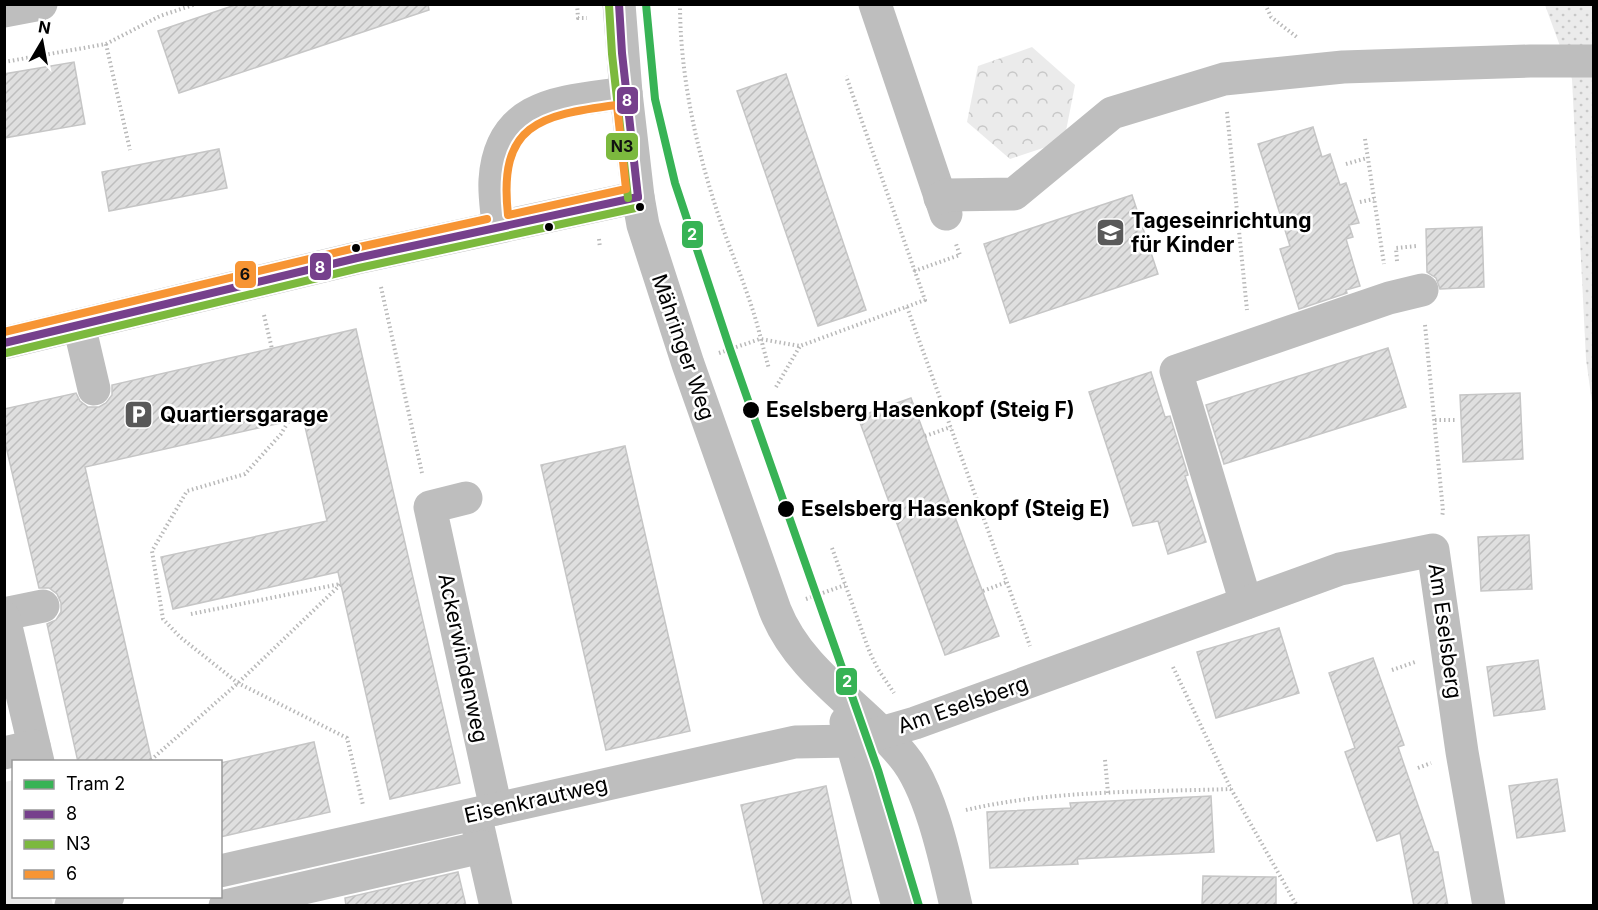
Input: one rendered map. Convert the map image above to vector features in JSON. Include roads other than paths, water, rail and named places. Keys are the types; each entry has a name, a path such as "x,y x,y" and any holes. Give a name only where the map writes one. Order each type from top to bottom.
{"street":[{"path":"4,11 41,4"},
{"path":"875,4 943,206 948,195 1014,194 1112,113 1224,79 1343,67 1593,61"},
{"name":"Mähringer Weg","path":"606,11 626,93 643,225 771,601 786,635 867,737 904,757 915,772 924,791 956,906"},
{"path":"498,226 495,182 497,165 506,139 514,127 537,110 553,105 626,93"},
{"path":"4,343 357,258 638,197"},
{"path":"1246,603 1176,371 1389,298 1422,290"},
{"path":"78,325 94,389"},
{"name":"Ackerwindenweg","path":"466,498 430,507 485,811 482,847 496,906"},
{"name":"Am Eselsberg","path":"867,737 915,723 1042,678 1340,569 1433,550 1462,752 1489,906"},
{"path":"25,754 4,616 43,606"},
{"path":"867,737 898,906"},
{"name":"Eisenkrautweg","path":"222,871 795,742 867,737"},
{"name":"Eisenkrautweg","path":"225,906 482,847"},
{"path":"71,902 101,898"}],"tram line":[{"name":"2","path":"646,4 655,99 675,183 730,349 878,770 919,906"}],"place":[{"name":"Tageseinrichtung für Kinder","path":"1110,233"},
{"name":"Eselsberg Hasenkopf (Steig F)","path":"751,410"},
{"name":"Quartiersgarage","path":"139,415"},
{"name":"Eselsberg Hasenkopf (Steig E)","path":"786,509"}]}
